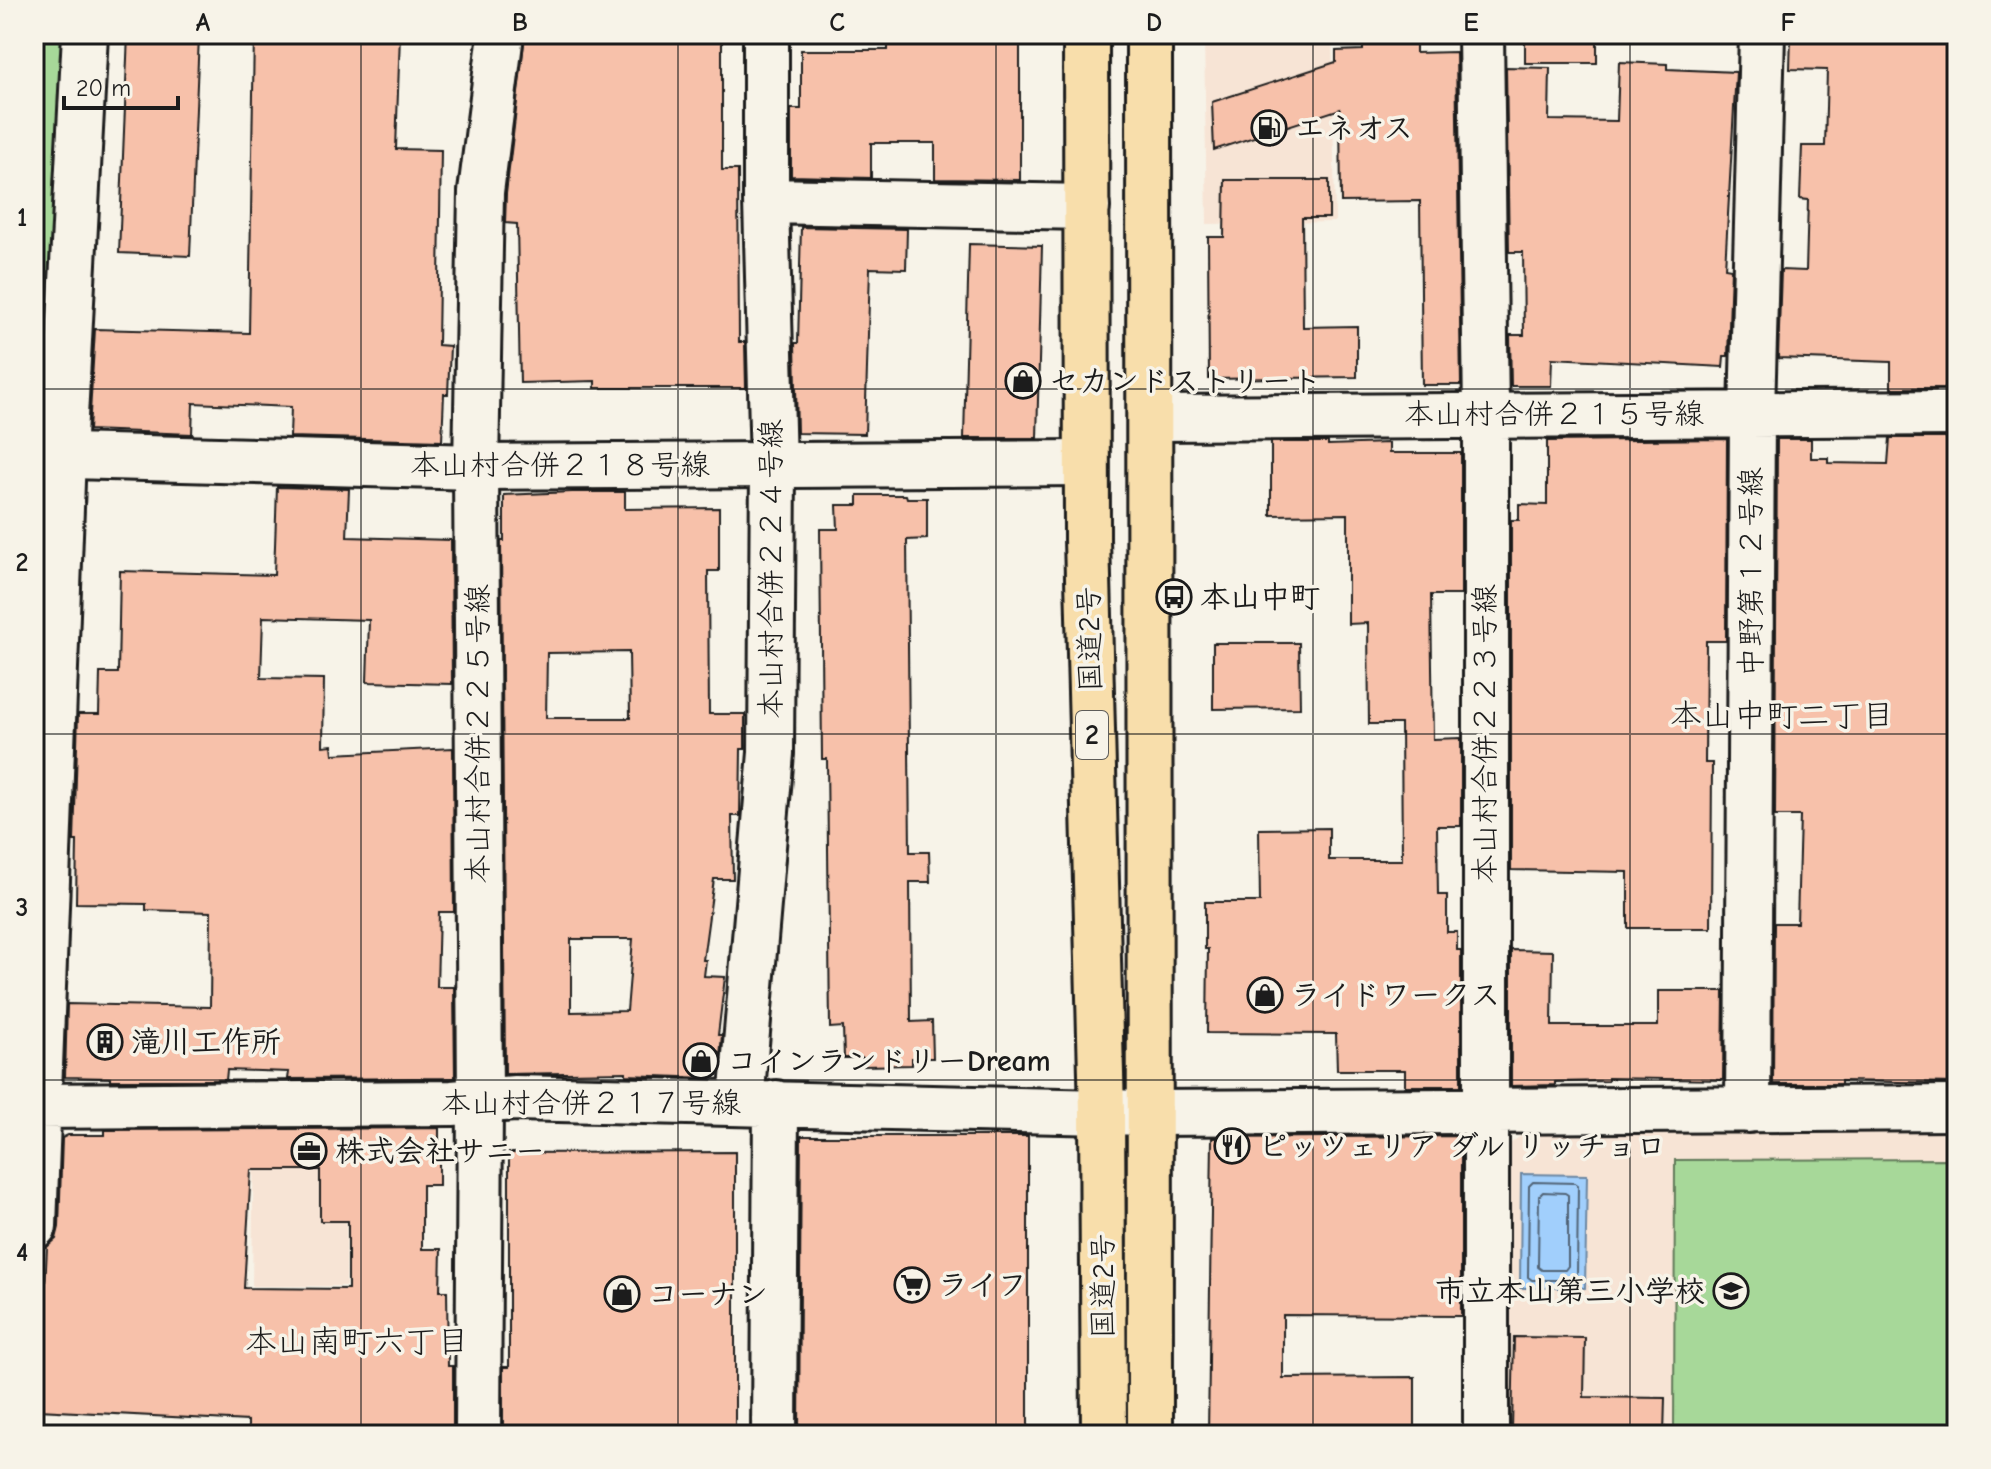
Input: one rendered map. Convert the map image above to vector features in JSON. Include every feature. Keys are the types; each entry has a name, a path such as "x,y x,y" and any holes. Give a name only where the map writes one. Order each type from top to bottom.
{"highway":[{"name":"国道2号","path":"1086,34 1086,463 1102,1112 1104,1435"},
{"name":"国道2号","path":"1149,34 1150,1435"}],"street":[{"path":"34,1226 48,455 85,34"},
{"name":"本山村合併２２５号線","path":"478,1435 480,1101 476,467 481,192 501,34"},
{"name":"本山村合併２２４号線","path":"766,34 766,201 773,466 771,753 758,1102 774,1435"},
{"name":"本山村合併２２３号線","path":"1481,34 1486,414 1486,1435"},
{"name":"中野第１２号線","path":"1748,1110 1752,413 1762,34"},
{"path":"766,201 1087,207"},
{"name":"本山村合併２１５号線","path":"1151,418 1957,413"},
{"name":"本山村合併２１８号線","path":"48,455 476,467 1086,463"},
{"name":"本山村合併２１７号線","path":"37,1106 480,1101 515,1098 1148,1113 1957,1108"}],"shaded area":[{"name":"エネオス","path":"1204,34 1332,34 1335,222 1207,224"},
{"path":"254,1127 347,1128 346,1286 252,1286"},
{"name":"市立本山第三小学校","path":"1531,1129 1957,1130 1957,1435 1503,1435 1505,1147"}],"green space":[{"path":"34,34 67,34 48,431 34,431"},
{"path":"1957,1159 1957,1435 1674,1435 1675,1160"}],"water":[{"path":"1521,1174 1587,1175 1585,1288 1520,1288"}],"building":[{"path":"128,34 199,35 190,256 119,253"},
{"path":"254,34 400,34 396,149 441,150 438,345 450,346 442,441 290,437 291,407 193,403 192,434 89,430 95,329 249,333"},
{"path":"525,34 722,34 722,170 738,170 739,342 745,342 746,388 595,388 595,381 520,383 517,224 505,223"},
{"path":"888,34 1020,34 1020,180 935,179 935,143 871,143 871,178 791,176 791,109 801,109 801,50 888,50"},
{"path":"1363,34 1416,34 1416,53 1456,52 1461,385 1422,385 1420,201 1341,202 1340,109 1214,150 1212,102 1336,62 1336,51 1363,50"},
{"path":"1525,34 1597,34 1597,63 1525,63"},
{"path":"1791,34 1957,34 1957,388 1891,388 1891,362 1778,358 1781,270 1806,271 1808,200 1800,199 1802,146 1825,146 1827,70 1790,69"},
{"path":"1619,62 1667,64 1667,69 1736,72 1725,268 1731,269 1728,356 1724,356 1723,367 1552,358 1551,386 1511,386 1510,335 1524,335 1523,252 1509,252 1506,67 1550,68 1549,120 1617,121"},
{"path":"1225,180 1329,180 1329,218 1302,218 1303,327 1357,326 1357,377 1209,379 1208,237 1224,237"},
{"path":"801,227 907,229 906,269 870,268 865,434 797,433 795,343 798,343"},
{"path":"969,244 1042,246 1037,438 964,438"},
{"path":"1890,438 1957,438 1957,682 1953,682 1951,759 1957,759 1957,1083 1841,1081 1841,1084 1773,1084 1774,923 1797,923 1800,816 1775,816 1777,439 1811,439 1811,458 1828,458 1828,463 1888,464"},
{"path":"1727,439 1726,641 1706,641 1705,763 1712,763 1711,928 1628,928 1628,872 1511,870 1511,520 1519,520 1519,504 1547,505 1547,441"},
{"path":"1271,442 1328,442 1328,445 1389,443 1389,453 1461,453 1461,595 1431,595 1433,739 1461,738 1461,826 1437,826 1438,895 1447,895 1447,932 1457,932 1457,950 1461,950 1461,1086 1405,1086 1405,1070 1337,1070 1336,1034 1207,1033 1205,902 1260,902 1259,829 1329,828 1329,860 1402,860 1401,724 1369,724 1368,623 1348,624 1348,514 1271,515"},
{"path":"277,487 349,489 347,537 451,540 452,684 367,682 369,620 263,617 261,678 324,679 323,746 332,745 333,754 453,748 454,912 439,912 437,987 454,987 455,1078 288,1079 289,1072 227,1070 226,1080 65,1077 67,1004 210,1007 211,912 146,910 146,904 76,903 77,841 74,841 78,714 99,714 100,673 118,673 120,571 274,575"},
{"path":"625,492 625,509 719,508 719,571 708,571 709,714 745,714 745,749 741,749 740,816 732,816 733,879 714,879 703,960 706,960 704,976 725,977 718,1035 722,1035 719,1067 709,1078 626,1075 626,1072 505,1074 501,541 504,541 504,495","holes":["629,652 630,718 546,718 547,653","571,939 633,939 627,1011 571,1012"]},
{"path":"858,495 927,498 927,539 907,540 910,852 929,852 930,882 910,882 911,1022 932,1021 933,1058 912,1058 912,1065 863,1066 863,1058 844,1058 843,1027 830,1028 827,759 822,759 820,529 838,529 837,505 858,505"},
{"path":"1213,643 1299,643 1300,708 1213,709"},
{"path":"1511,950 1553,951 1552,1026 1658,1026 1658,991 1724,991 1723,1080 1608,1078 1608,1081 1511,1086"},
{"path":"439,1128 439,1185 422,1185 422,1249 441,1249 440,1291 447,1291 448,1366 453,1366 453,1435 248,1435 248,1421 39,1410 47,1247 56,1239 59,1227 62,1138 68,1135 105,1135 105,1130","holes":["251,1170 320,1170 320,1221 348,1221 348,1289 244,1288"]},
{"name":"ライフ","path":"801,1136 1028,1136 1028,1435 799,1435"},
{"path":"1461,1136 1461,1316 1283,1315 1283,1378 1415,1377 1415,1435 1208,1435 1212,1138"},
{"name":"コーナン","path":"735,1152 735,1435 503,1435 503,1367 509,1367 509,1153"},
{"path":"1514,1337 1585,1338 1584,1397 1665,1398 1664,1435 1512,1430"}],"place":[{"name":"エネオス","path":"1269,128"},
{"name":"セカンドストリート","path":"1023,381"},
{"name":"本山中町","path":"1174,597"},
{"name":"ライドワークス","path":"1265,995"},
{"name":"滝川工作所","path":"105,1042"},
{"name":"コインランドリーDream","path":"701,1061"},
{"name":"ピッツェリア ダル リッチョロ","path":"1232,1146"},
{"name":"株式会社サニー","path":"309,1151"},
{"name":"ライフ","path":"912,1285"},
{"name":"市立本山第三小学校","path":"1731,1291"},
{"name":"コーナン","path":"622,1294"}],"district":[{"name":"本山中町二丁目","path":"1782,715"},
{"name":"本山南町六丁目","path":"357,1341"}]}
